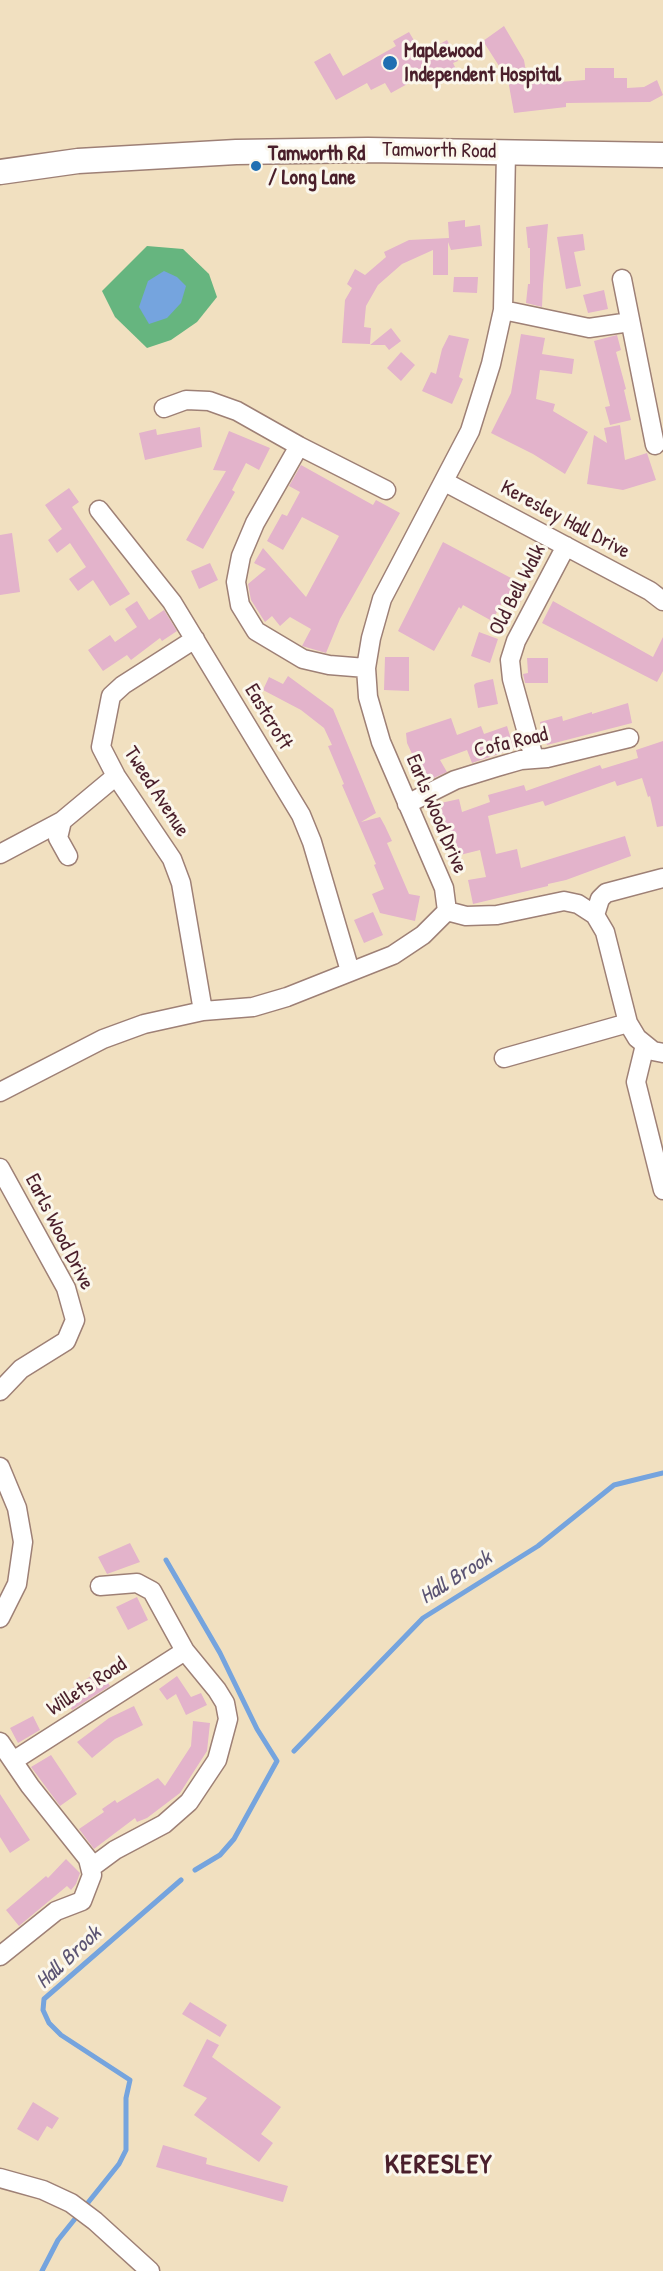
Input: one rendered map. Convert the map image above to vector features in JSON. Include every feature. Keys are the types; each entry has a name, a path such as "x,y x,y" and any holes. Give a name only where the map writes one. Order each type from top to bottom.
{"main road":[{"name":"Tamworth Road","path":"0,172 78,161 160,155 368,150 663,155"}],"street":[{"name":"Earls Wood Drive","path":"447,911 444,888 381,742 368,697 366,668 371,638 382,599 470,431 491,364 503,310 506,152"},
{"path":"622,279 656,445"},
{"path":"503,310 589,327 630,322"},
{"path":"164,408 186,400 209,401 237,411 299,446 386,490"},
{"path":"299,446 255,523 241,556 236,582 240,605 256,631 303,659 330,665 366,668"},
{"name":"Keresley Hall Drive","path":"445,482 650,591 663,601"},
{"name":"Eastcroft","path":"99,510 172,602 301,815 312,842 350,971"},
{"name":"Old Bell Walk","path":"534,758 512,679 510,660 516,641 566,546"},
{"name":"Tweed Avenue","path":"195,639 123,685 111,696 101,747 117,776 172,859 181,883 203,1011"},
{"name":"Cofa Road","path":"407,804 455,780 521,760 547,758 629,738"},
{"path":"0,854 62,821 117,776"},
{"path":"62,821 58,838 68,856"},
{"path":"595,915 600,899 606,893 663,878"},
{"path":"0,1092 103,1038 144,1024 203,1011 253,1006 287,997 393,955 423,935 447,911 466,916 497,915 564,901 578,904 595,915 605,932 628,1023 637,1038 645,1045 663,1053"},
{"path":"504,1058 628,1023"},
{"path":"645,1045 636,1082 663,1190"},
{"name":"Earls Wood Drive","path":"0,1168 66,1288 75,1320 63,1343 21,1369 0,1391"},
{"path":"0,1467 17,1508 23,1542 17,1584 0,1618"},
{"path":"92,1867 175,1815 201,1787 217,1760 227,1730 225,1703 185,1651 156,1596 147,1586 136,1583 100,1586"},
{"name":"Willets Road","path":"13,1761 185,1651"},
{"path":"0,1742 92,1867 90,1886 81,1901 56,1911 0,1956"},
{"path":"0,2178 43,2190 83,2212 150,2271"}],"green space":[{"path":"147,246 183,249 209,274 217,297 197,322 171,340 147,348 115,317 102,291"}],"water":[{"path":"164,271 177,277 186,286 181,303 167,318 149,324 139,307 148,281"}],"building":[{"path":"504,26 524,60 526,72 549,71 550,78 558,77 559,82 585,80 585,68 614,68 614,78 627,78 627,88 644,87 657,80 663,95 650,102 566,103 566,107 514,113 508,80 483,41"},
{"path":"409,32 422,54 447,40 458,61 453,63 460,77 447,84 438,67 391,93 385,83 371,90 367,83 336,100 314,62 330,53 343,76 396,46 393,41"},
{"path":"465,220 465,227 480,225 482,246 451,250 448,242 448,275 433,275 433,250 402,264 378,285 366,306 364,327 371,328 370,344 342,343 345,300 352,288 347,284 355,269 365,275 386,257 384,252 409,240 449,238 448,222"},
{"path":"548,224 542,307 526,303 528,284 530,284 530,248 528,248 526,227"},
{"path":"583,234 585,250 574,252 581,286 566,289 557,237"},
{"path":"454,277 478,277 477,293 453,292"},
{"path":"604,290 608,309 588,313 583,295"},
{"path":"391,328 401,341 389,350 385,345 370,345"},
{"path":"521,334 545,338 542,354 574,359 572,374 540,370 536,399 555,404 553,411 588,432 565,474 533,454 491,433 511,393"},
{"path":"449,335 469,339 459,377 463,379 452,404 422,391 431,372 436,374 442,349"},
{"path":"617,335 621,350 616,352 631,420 610,425 605,407 610,406 594,341"},
{"path":"401,352 415,365 401,381 387,368"},
{"path":"620,425 625,460 647,453 656,480 623,490 587,484 594,435 607,443 604,428"},
{"path":"200,427 202,447 145,460 139,433 156,429 157,435"},
{"path":"229,431 270,448 259,470 246,463 232,490 235,492 203,549 186,540 226,471 213,470"},
{"path":"301,465 373,505 376,500 400,513 340,619 326,653 302,646 311,629 290,617 280,626 272,616 265,622 251,600 248,584 266,569 254,563 263,548 306,597 339,536 302,517 283,550 267,541 282,514 287,516 300,492 289,486"},
{"path":"69,488 79,502 72,507 130,594 110,606 93,580 78,591 69,579 86,567 70,543 57,553 48,540 62,529 45,505"},
{"path":"12,533 20,592 0,595 0,535"},
{"path":"443,542 528,587 517,608 503,601 492,621 463,605 461,609 459,607 434,651 398,631"},
{"path":"210,563 218,580 199,589 191,571"},
{"path":"137,601 149,620 164,610 177,631 162,641 160,638 131,660 127,655 103,671 88,650 110,635 115,642 137,627 125,609"},
{"path":"553,601 653,657 663,637 663,671 657,682 542,623"},
{"path":"479,632 498,639 490,663 471,656"},
{"path":"385,657 409,657 409,691 384,690"},
{"path":"527,658 548,658 548,683 525,683 523,674 528,673"},
{"path":"288,676 333,709 376,813 361,822 380,817 385,826 392,841 387,843 409,894 420,896 415,921 380,913 372,894 384,889 374,865 376,864 342,785 344,784 328,746 332,745 324,728 301,710 263,690 269,677 283,684"},
{"path":"493,679 498,704 478,708 474,685"},
{"path":"628,703 632,723 547,745 540,722 562,716 563,721"},
{"path":"451,718 457,735 481,726 484,734 507,726 514,749 472,763 467,750 440,760 447,772 425,782 407,743 406,733"},
{"path":"663,741 663,826 657,827 650,796 648,797 642,778 617,786 615,781 545,806 543,801 488,816 496,854 517,849 521,868 625,836 631,856 566,880 548,884 548,886 473,904 468,880 486,877 480,850 452,857 443,819 439,820 436,804 459,799 462,812 490,802 488,795 524,785 526,791 600,765 602,769 638,758 636,750"},
{"path":"373,912 383,935 364,943 354,920"},
{"path":"130,1543 140,1562 107,1574 98,1557"},
{"path":"137,1597 148,1620 128,1630 116,1607"},
{"path":"100,1670 110,1686 72,1710 62,1695"},
{"path":"177,1676 191,1697 201,1693 207,1705 186,1715 176,1694 167,1700 159,1689"},
{"path":"134,1706 143,1725 115,1739 92,1758 77,1742 109,1718"},
{"path":"33,1716 40,1730 18,1743 10,1728"},
{"path":"193,1721 210,1723 207,1751 180,1793 147,1818 137,1822 135,1818 94,1849 79,1829 104,1812 102,1809 115,1800 117,1803 158,1778 165,1786 191,1746"},
{"path":"51,1755 77,1794 60,1806 31,1767"},
{"path":"0,1794 30,1840 10,1853 0,1837"},
{"path":"66,1859 80,1873 76,1884 71,1890 67,1886 19,1926 6,1910 46,1876 48,1878"},
{"path":"190,2002 227,2025 220,2037 182,2014"},
{"path":"207,2039 219,2045 212,2057 281,2107 261,2134 273,2143 259,2162 194,2115 207,2098 183,2086"},
{"path":"33,2102 59,2118 52,2129 47,2126 38,2141 17,2129"},
{"path":"163,2145 207,2158 206,2164 288,2186 283,2202 156,2167"}],"waterway":[{"name":"Hall Brook","path":"294,1751 423,1618 538,1546 614,1485 663,1473"},
{"path":"166,1560 220,1653 257,1729 277,1761 234,1839 220,1855 195,1870"},
{"name":"Hall Brook","path":"42,2271 58,2240 119,2164 126,2150 126,2098 130,2080 61,2035 49,2023 43,2010 44,1999 181,1880"}],"place":[{"name":"Maplewood Independent Hospital","path":"390,63"},
{"name":"Tamworth Rd / Long Lane","path":"256,166"}],"district":[{"name":"KERESLEY","path":"439,2166"}]}
